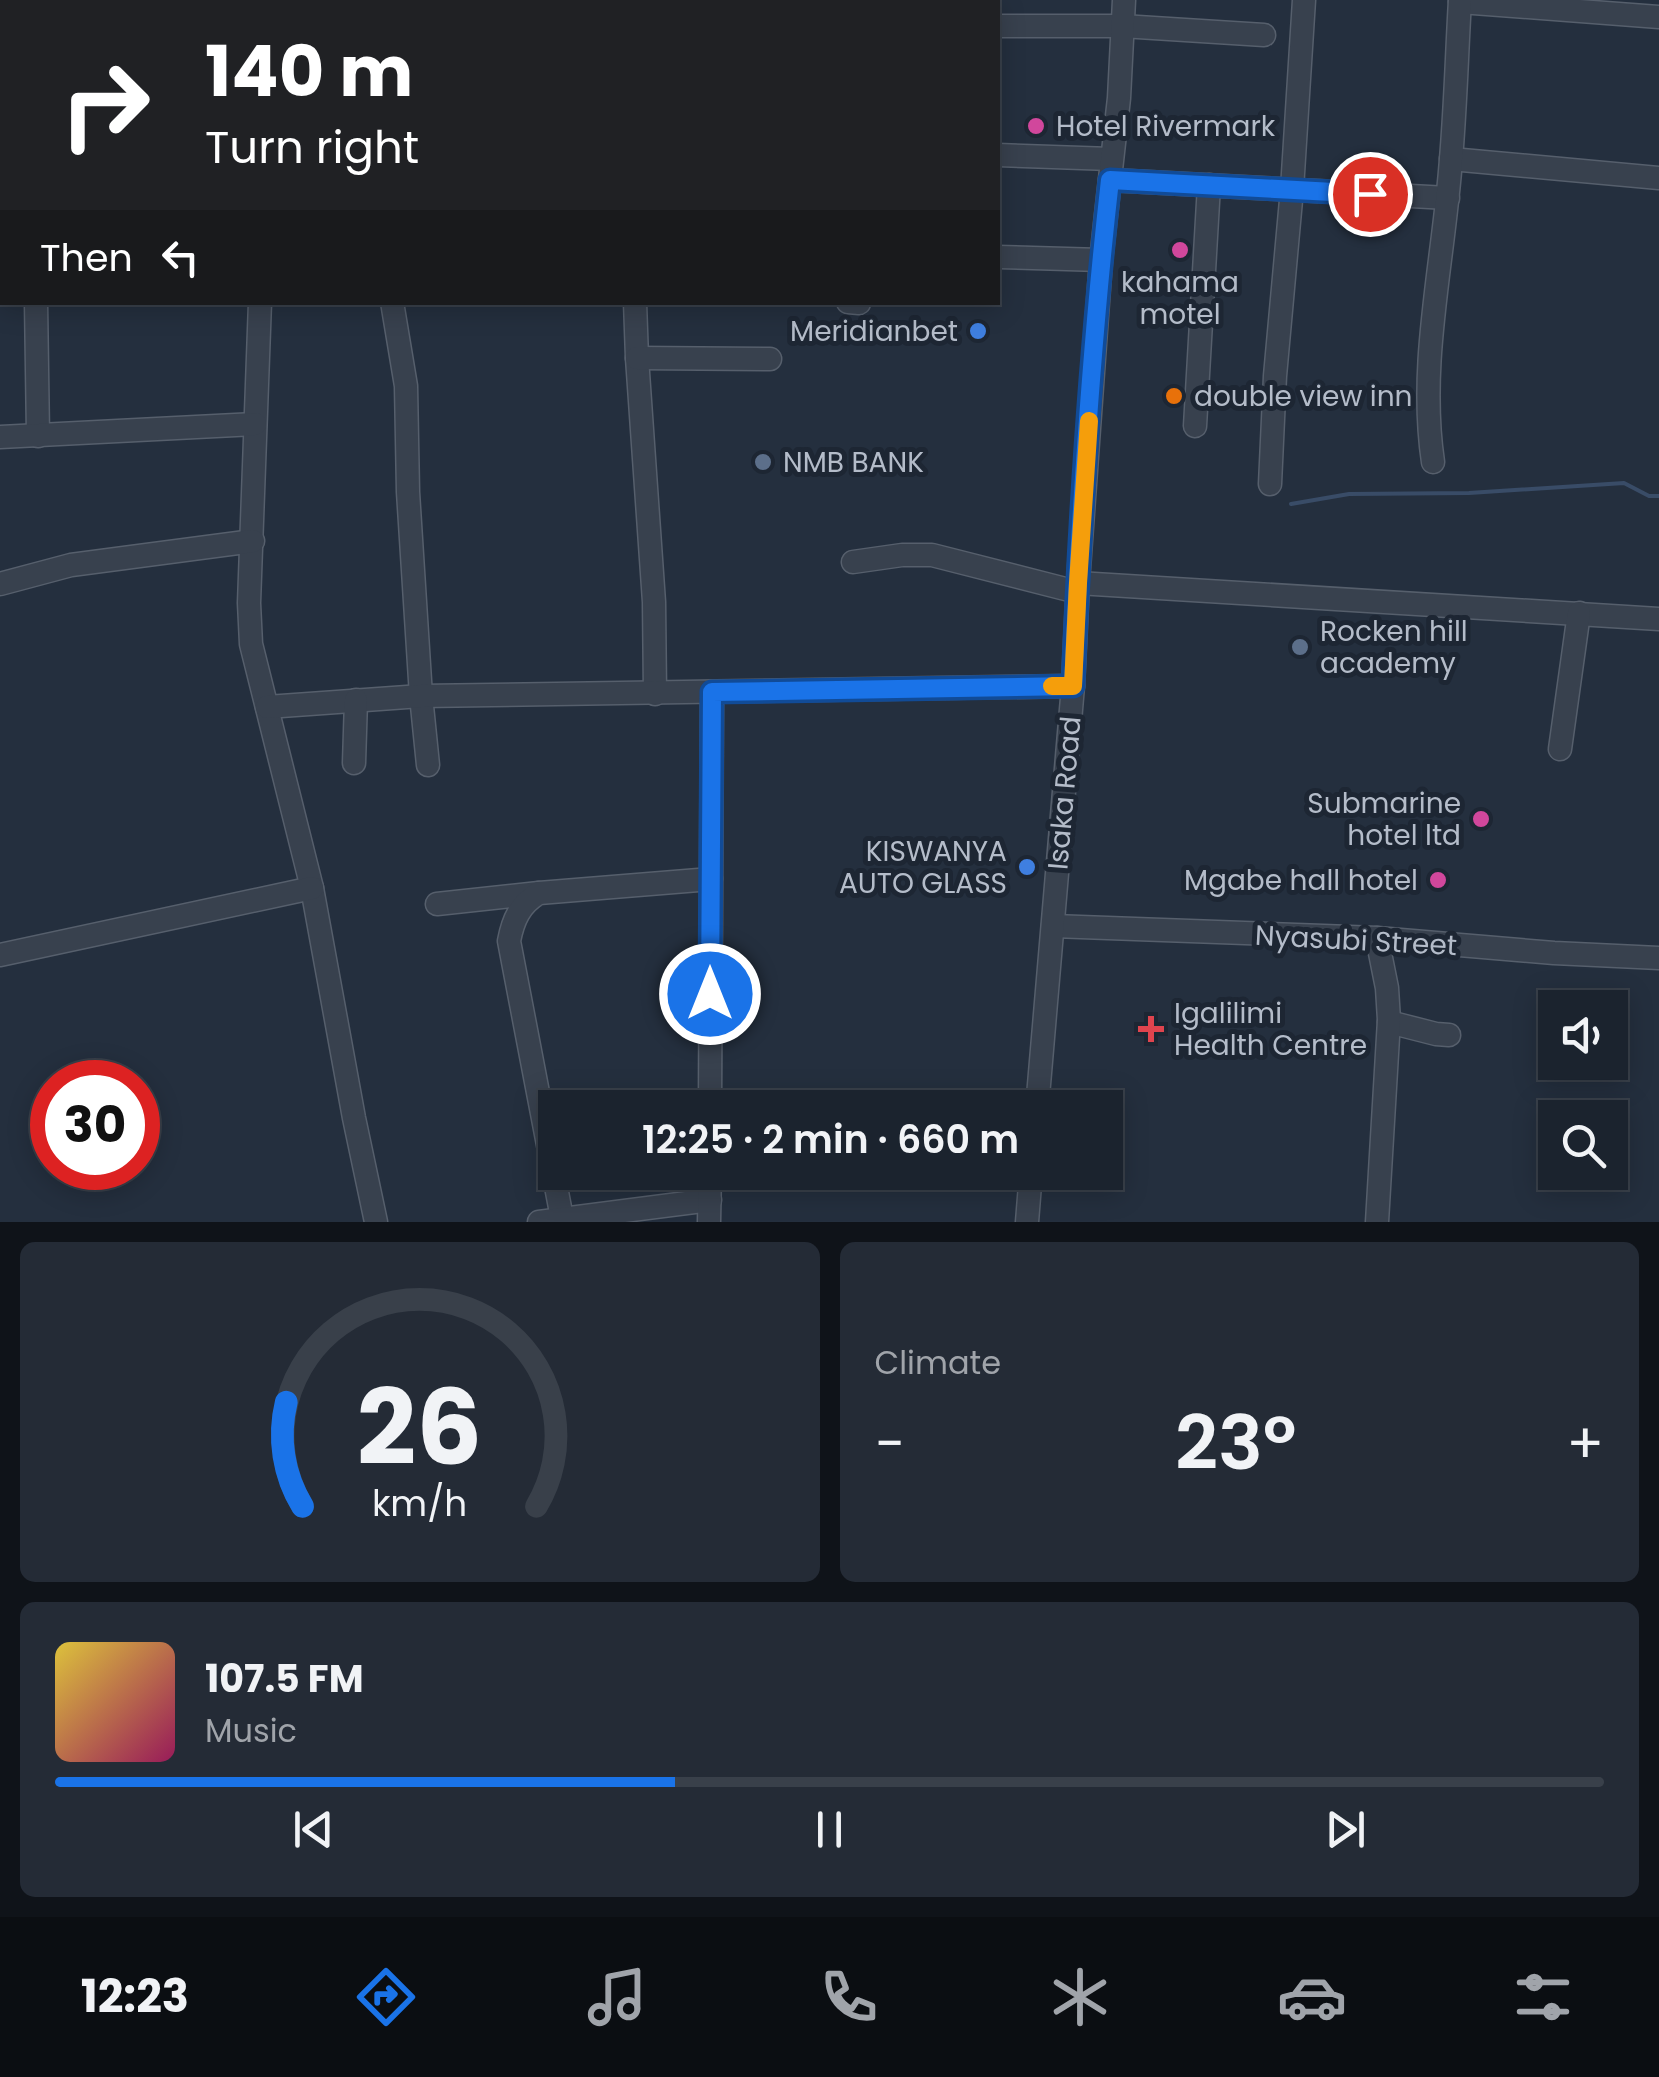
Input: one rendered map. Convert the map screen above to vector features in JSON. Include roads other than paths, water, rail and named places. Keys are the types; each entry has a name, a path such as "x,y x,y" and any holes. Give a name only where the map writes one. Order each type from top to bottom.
{"street":[{"name":"Isaka Road","path":"1039,1090 1124,0"},
{"path":"1270,484 1304,0"},
{"path":"1433,462 1429,437 1432,322 1448,198 1460,1 1659,17"},
{"path":"1000,26 1122,26 1264,35"},
{"path":"1000,155 1208,184 1448,198"},
{"path":"1451,159 1659,178"},
{"path":"1194,426 1208,184"},
{"path":"1000,257 1101,260"},
{"path":"36,305 38,436"},
{"path":"260,305 249,603 251,644 312,888 376,1222"},
{"path":"392,305 406,386 408,492 428,765"},
{"path":"635,305 654,602 655,694"},
{"path":"637,358 770,360"},
{"path":"0,436 256,424"},
{"path":"0,584 72,565 253,541"},
{"path":"854,562 932,555 1077,588 1659,618"},
{"path":"1560,749 1579,613"},
{"path":"267,707 422,696 1073,686"},
{"path":"710,1090 712,692"},
{"path":"354,763 356,700"},
{"path":"437,904 711,879"},
{"path":"0,956 312,888"},
{"path":"540,893 519,910 509,941 550,1220 709,1211"},
{"name":"Nyasubi Street","path":"1053,926 1378,938 1659,958"},
{"path":"1378,938 1387,988 1388,1022 1378,1222"},
{"path":"1388,1022 1449,1035"},
{"path":"1027,1222 1030,1190"}],"waterway":[{"path":"1291,504 1349,494 1469,493 1624,483 1649,496 1659,496"}],"place":[{"name":"Hotel Rivermark","path":"1036,126"},
{"name":"kahama motel","path":"1180,250"},
{"name":"Meridianbet","path":"978,331"},
{"name":"double view inn","path":"1174,396"},
{"name":"NMB BANK","path":"763,462"},
{"name":"Rocken hill academy","path":"1300,647"},
{"name":"Submarine hotel ltd","path":"1481,819"},
{"name":"KISWANYA AUTO GLASS","path":"1027,867"},
{"name":"Mgabe hall hotel","path":"1438,880"},
{"name":"Igalilimi Health Centre","path":"1151,1029"}]}
